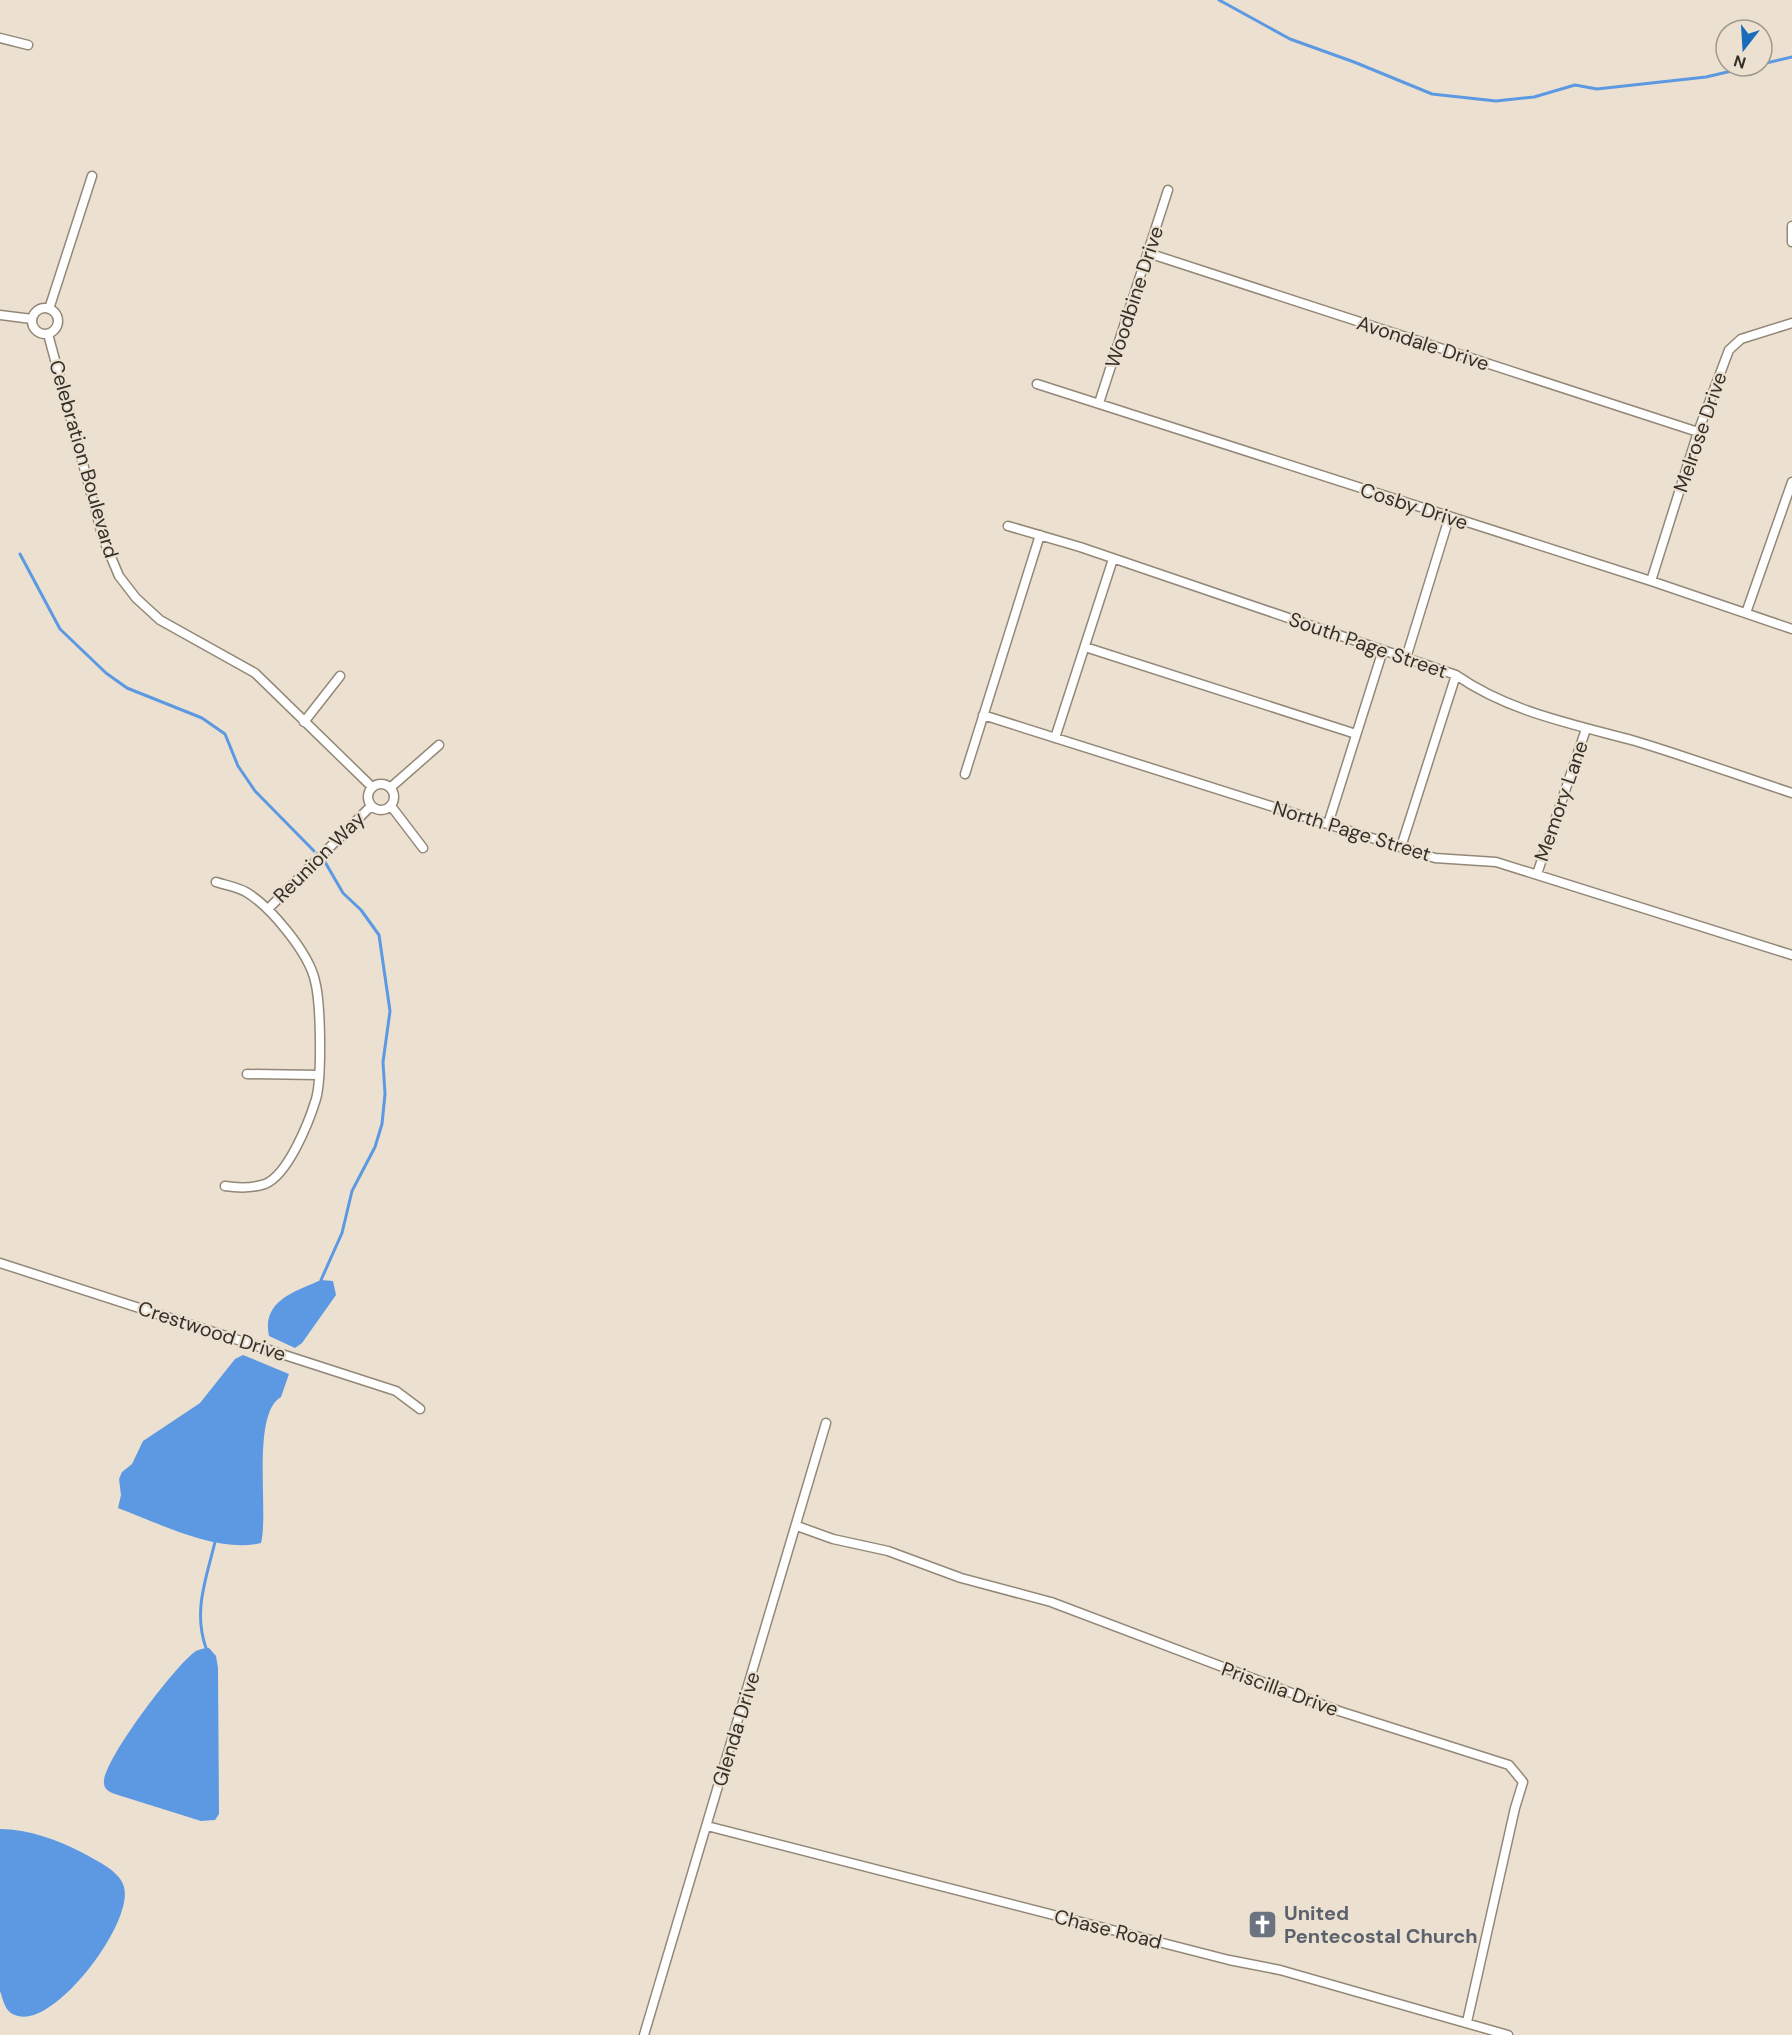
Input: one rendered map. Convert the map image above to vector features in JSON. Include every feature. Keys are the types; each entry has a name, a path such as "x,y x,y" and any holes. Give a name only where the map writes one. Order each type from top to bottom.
{"street":[{"path":"0,38 28,45"},
{"path":"49,309 92,176"},
{"name":"Woodbine Drive","path":"1099,403 1168,190"},
{"path":"1792,226 1792,242"},
{"name":"Avondale Drive","path":"1148,253 1698,432"},
{"path":"49,309 55,314 58,322 55,329 48,334 36,331 32,319 40,310 49,309"},
{"path":"0,315 32,319"},
{"name":"Melrose Drive","path":"1651,581 1698,432 1733,344 1741,339 1792,323"},
{"name":"Celebration Boulevard","path":"48,334 104,537 119,576 135,598 160,620 255,673 372,787"},
{"name":"Cosby Drive","path":"1037,384 1651,581 1792,629"},
{"path":"1746,613 1792,482"},
{"path":"1406,658 1449,518"},
{"name":"South Page Street","path":"1008,526 1113,559 1456,675 1476,689 1520,708 1636,742 1792,793"},
{"path":"965,774 1040,536"},
{"path":"1055,738 1113,559"},
{"path":"1085,647 1356,734"},
{"path":"1328,824 1383,650"},
{"path":"1401,847 1456,675"},
{"path":"304,722 340,676"},
{"name":"North Page Street","path":"983,715 1435,858 1496,862 1792,955"},
{"name":"Memory Lane","path":"1537,874 1586,729"},
{"path":"390,788 439,745"},
{"path":"380,784 390,788 394,798 391,806 383,810 370,806 367,794 372,787 380,784"},
{"name":"Reunion Way","path":"268,909 370,806"},
{"path":"391,806 423,848"},
{"path":"216,882 245,891 268,909 300,950 315,980 318,1075 316,1098 288,1163 267,1183 241,1188 225,1186"},
{"path":"247,1074 318,1075"},
{"name":"Crestwood Drive","path":"0,1263 396,1390 420,1409"},
{"name":"Glenda Drive","path":"644,2035 826,1423"},
{"name":"Priscilla Drive","path":"797,1526 833,1539 888,1551 962,1578 1051,1602 1339,1711 1509,1765 1523,1782 1515,1808 1467,2022"},
{"name":"Chase Road","path":"707,1826 1229,1960 1280,1970 1508,2035"}],"water":[{"path":"321,1280 333,1281 336,1295 302,1343 295,1348 269,1336 270,1314 276,1305 292,1293"},
{"path":"243,1355 289,1374 281,1397 272,1407 266,1423 261,1543 244,1545 208,1541 170,1529 118,1508 121,1495 119,1479 122,1472 132,1464 143,1441 200,1403 235,1359"},
{"path":"209,1648 216,1656 218,1668 219,1814 215,1820 201,1821 109,1791 104,1784 106,1773 141,1714 186,1659 196,1651"},
{"path":"0,1829 32,1833 73,1848 113,1871 124,1887 124,1903 117,1924 105,1947 70,1990 52,2006 34,2015 14,2015 6,2006 0,1991"}],"waterway":[{"path":"1219,0 1290,39 1432,94 1496,101 1534,97 1575,85 1597,89 1714,75"},
{"path":"1774,61 1792,57"},
{"path":"20,554 60,629 106,673 127,688 202,718 225,734 238,766 255,791 314,851"},
{"path":"321,1280 342,1233 352,1191 375,1147 382,1124 385,1094 383,1062 390,1011 379,935 361,910 343,893 325,862"},
{"path":"206,1648 201,1621 202,1595 215,1542"}],"place":[{"name":"United Pentecostal Church","path":"1263,1925"}]}
